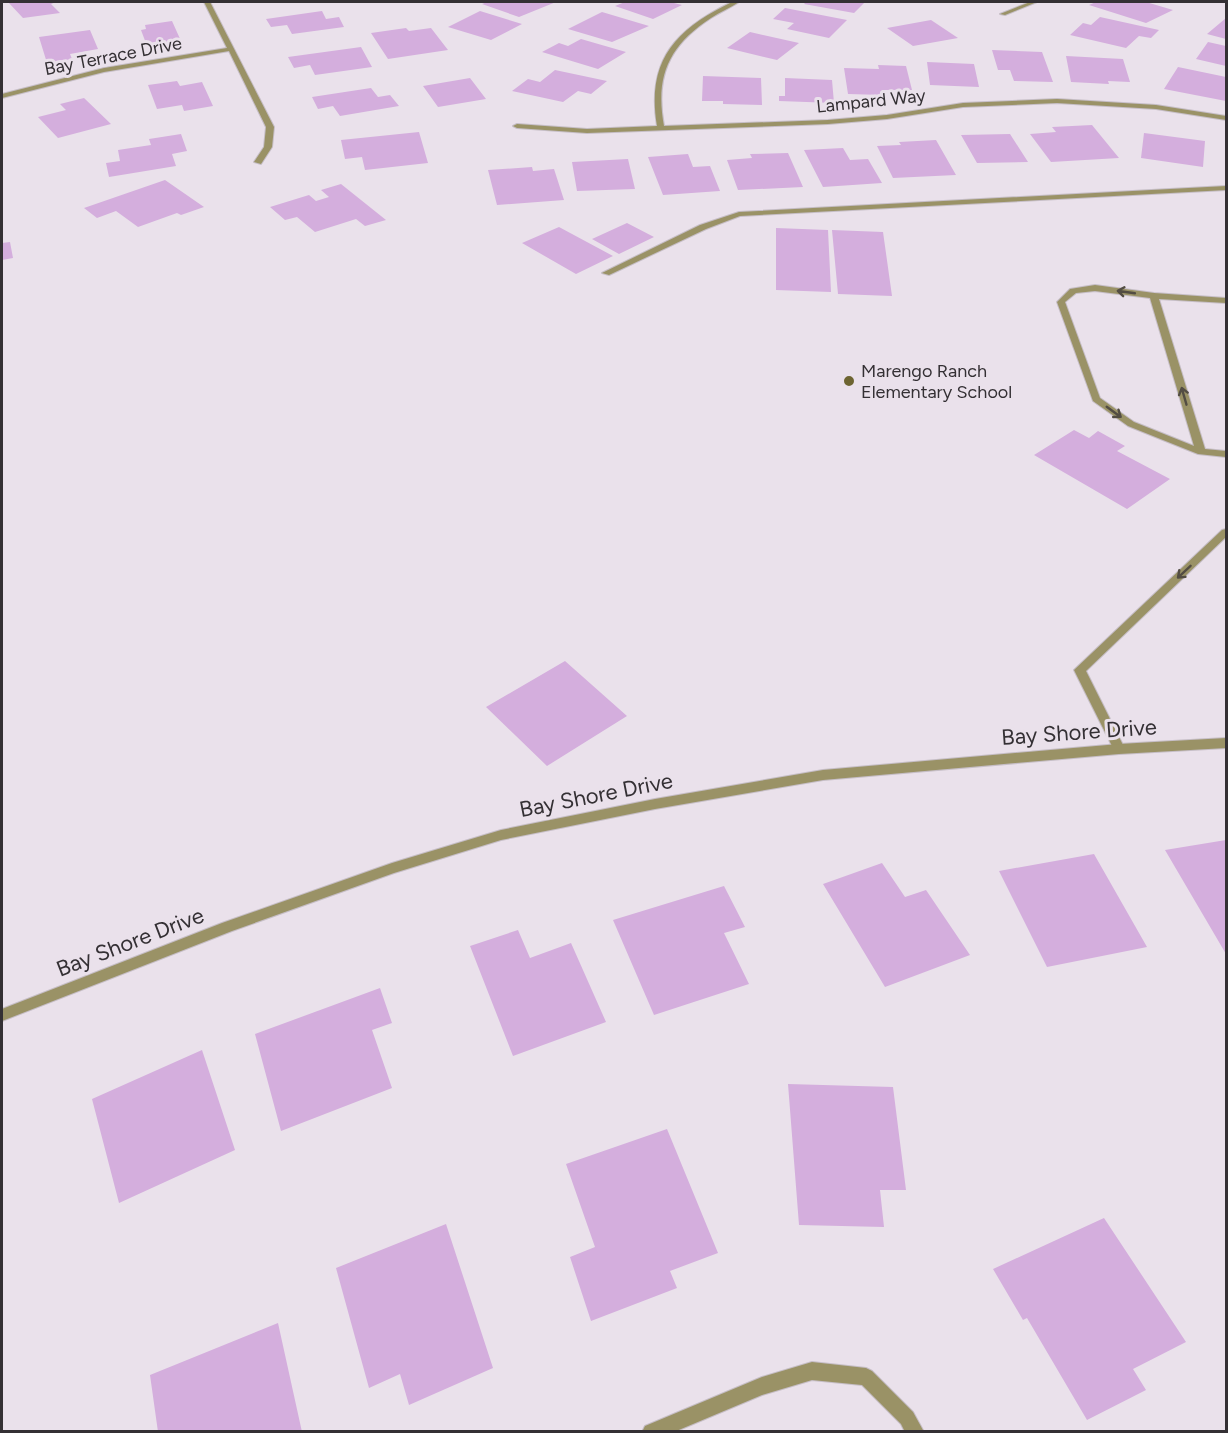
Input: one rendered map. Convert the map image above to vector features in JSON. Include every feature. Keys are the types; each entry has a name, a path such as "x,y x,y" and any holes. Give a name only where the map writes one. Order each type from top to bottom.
{"street":[{"path":"207,2 270,127 267,147 258,162"},
{"path":"661,129 657,92 660,72 667,57 680,39 698,23 736,2"},
{"path":"1003,14 1034,2"},
{"name":"Bay Terrace Drive","path":"2,96 104,70 231,49"},
{"name":"Lampard Way","path":"517,126 587,131 839,121 887,117 963,105 1020,102 1113,103 1227,118"},
{"path":"606,273 703,227 739,214 1227,188"},
{"path":"1227,300 1154,296 1095,288 1073,291 1061,302 1096,399 1131,424 1200,452 1227,454"},
{"path":"1154,296 1200,452"},
{"path":"1119,749 1080,670 1227,532"},
{"name":"Bay Shore Drive","path":"2,1015 227,927 392,868 501,835 655,804 823,775 1119,749 1227,743"},
{"path":"651,1431 762,1386 812,1371 866,1377 907,1418 915,1431"}],"building":[{"path":"8,2 56,2 51,4 60,13 23,18"},
{"path":"487,2 556,2 519,17 482,4"},
{"path":"625,2 670,2 682,5 653,19 615,6"},
{"path":"806,2 865,2 854,13 804,4"},
{"path":"1096,2 1146,2 1173,10 1146,23 1089,5"},
{"path":"785,8 847,20 829,38 787,29 794,23 773,19"},
{"path":"322,11 326,19 339,17 344,27 292,34 287,25 271,27 266,19"},
{"path":"480,11 522,24 491,40 448,27"},
{"path":"602,12 649,26 612,42 568,29"},
{"path":"1100,17 1159,30 1151,38 1139,36 1126,48 1070,35 1083,23 1091,25"},
{"path":"1226,18 1226,39 1207,34"},
{"path":"931,20 958,38 913,46 887,28"},
{"path":"172,21 181,41 147,46 141,30 146,29 145,25"},
{"path":"406,28 409,31 431,28 448,50 388,59 371,33"},
{"path":"90,30 98,49 70,54 72,59 47,63 39,37"},
{"path":"750,32 799,43 777,60 727,48"},
{"path":"581,39 626,52 598,69 542,52 559,43 568,46"},
{"path":"1208,42 1226,46 1226,66 1196,59"},
{"path":"361,47 372,67 315,75 310,65 294,68 288,57"},
{"path":"992,50 1042,52 1053,82 1014,81 1010,70 998,70"},
{"path":"1066,56 1123,59 1130,82 1108,81 1109,84 1071,82"},
{"path":"927,62 974,64 979,87 930,85"},
{"path":"878,65 906,66 912,90 882,90 883,95 848,94 844,68 879,69"},
{"path":"1178,67 1226,77 1226,101 1164,89"},
{"path":"555,70 607,81 591,94 578,91 563,102 512,91 528,79 540,82"},
{"path":"703,76 761,78 762,105 702,101"},
{"path":"470,78 486,99 438,107 423,86"},
{"path":"785,78 832,80 834,103 779,101 779,96 785,96"},
{"path":"177,81 180,86 202,82 213,106 184,111 182,105 157,109 148,85"},
{"path":"371,88 378,97 390,95 399,106 340,116 333,106 318,109 312,97"},
{"path":"84,98 111,124 58,138 38,117 66,110 60,104"},
{"path":"1092,125 1119,158 1051,162 1030,134 1056,132 1052,127"},
{"path":"419,132 428,163 365,170 362,157 345,159 341,140"},
{"path":"1144,133 1205,141 1203,167 1141,158"},
{"path":"181,134 187,151 172,154 176,166 109,177 106,163 120,161 118,150 151,145 149,139"},
{"path":"1010,134 1028,162 977,163 961,135"},
{"path":"936,140 956,175 893,178 877,146 901,145 899,142"},
{"path":"843,148 850,160 868,159 882,183 823,187 804,150"},
{"path":"788,153 803,187 738,190 727,160 752,158 750,154"},
{"path":"688,154 693,167 710,166 720,191 663,195 648,157"},
{"path":"628,159 635,189 577,191 572,162"},
{"path":"532,167 533,171 554,169 564,200 497,205 488,170"},
{"path":"165,180 204,207 181,215 177,213 138,227 116,211 97,218 84,208"},
{"path":"341,184 386,220 365,226 356,219 315,232 297,217 285,220 270,207 309,195 316,201 329,197 321,190"},
{"path":"627,223 654,237 619,254 592,239"},
{"path":"559,227 613,256 576,274 522,243"},
{"path":"776,228 828,230 831,292 776,290"},
{"path":"832,230 883,232 892,296 838,294"},
{"path":"10,242 13,258 2,260 2,243"},
{"path":"1074,430 1089,438 1098,431 1125,446 1117,451 1170,479 1127,509 1034,455"},
{"path":"565,661 627,716 547,766 486,707"},
{"path":"1226,840 1226,954 1165,850"},
{"path":"1094,854 1147,947 1047,967 999,871"},
{"path":"882,863 905,897 926,890 970,955 885,987 823,884"},
{"path":"724,886 745,927 724,933 749,984 654,1015 613,920"},
{"path":"518,930 530,958 571,943 606,1022 513,1056 470,946"},
{"path":"380,988 392,1023 372,1030 392,1088 281,1131 255,1034"},
{"path":"202,1050 235,1150 119,1203 92,1099"},
{"path":"788,1084 893,1087 906,1190 880,1190 884,1227 799,1225"},
{"path":"667,1129 718,1253 670,1271 677,1288 591,1321 570,1257 595,1247 566,1164"},
{"path":"1104,1218 1186,1342 1133,1369 1146,1390 1087,1420 1027,1318 1023,1320 993,1269"},
{"path":"446,1224 493,1368 409,1405 400,1374 369,1388 336,1268"},
{"path":"278,1323 302,1432 158,1432 150,1375"}],"place":[{"name":"Marengo Ranch Elementary School","path":"849,381"}]}
